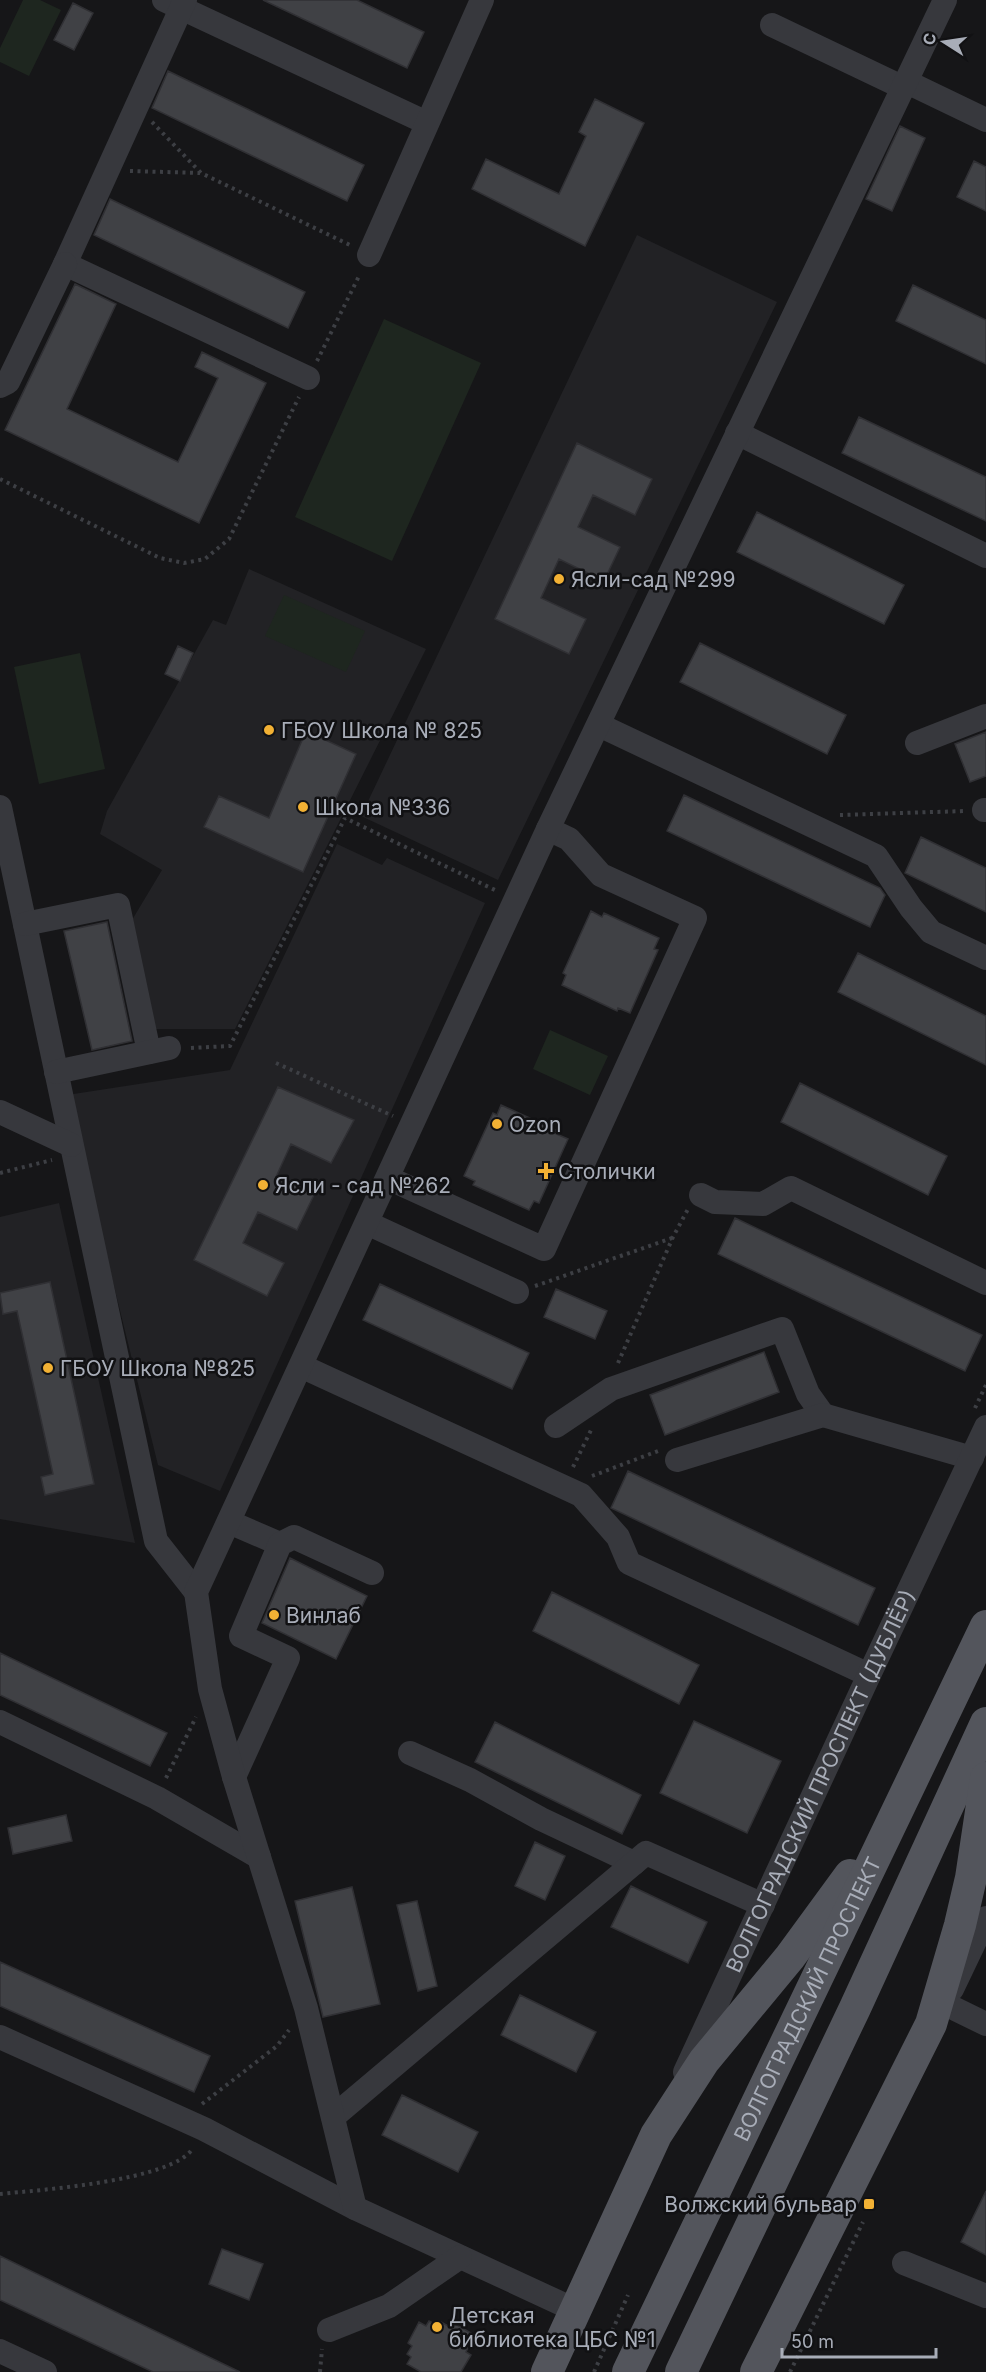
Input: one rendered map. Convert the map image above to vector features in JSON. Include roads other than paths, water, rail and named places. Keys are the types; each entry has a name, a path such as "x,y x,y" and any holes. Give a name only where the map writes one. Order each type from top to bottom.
{"main road":[{"name":"ВОЛГОГРАДСКИЙ ПРОСПЕКТ","path":"628,2372 986,1626"},
{"name":"ВОЛГОГРАДСКИЙ ПРОСПЕКТ","path":"681,2372 855,2008 986,1723"},
{"path":"756,2372 938,2014 971,1878 986,1778"},
{"name":"ВОЛГОГРАДСКИЙ ПРОСПЕКТ (ДУБЛЁР)","path":"547,2372 656,2135 704,2061 790,1957 897,1812"}],"street":[{"path":"369,255 482,0"},
{"path":"196,1592 548,829 945,0"},
{"path":"0,386 9,382 65,264 137,106 177,2 427,123"},
{"path":"772,25 986,120"},
{"path":"65,264 308,378"},
{"path":"737,433 986,556"},
{"path":"917,743 986,716"},
{"path":"599,725 876,856 911,908 931,932 986,958"},
{"path":"0,807 156,1541 196,1592 210,1689 234,1777 306,2008 355,2208"},
{"path":"388,1178 544,1249 695,918 601,875 569,839 548,829"},
{"path":"25,924 118,905 159,1050 56,1072"},
{"path":"0,1112 73,1150"},
{"path":"701,1195 715,1202 763,1204 790,1188 986,1283"},
{"path":"367,1223 517,1292"},
{"path":"556,1426 611,1389 782,1329 808,1394 823,1415"},
{"path":"302,1366 581,1495 618,1537 629,1563 869,1675"},
{"path":"677,1460 823,1415 972,1458"},
{"name":"ВОЛГОГРАДСКИЙ ПРОСПЕКТ (ДУБЛЁР)","path":"656,2135 986,1427"},
{"path":"229,1522 280,1544"},
{"path":"234,1777 288,1658 241,1636 280,1544 294,1537 372,1573"},
{"path":"0,1722 157,1798 259,1857"},
{"path":"410,1753 470,1780 541,1819 634,1863"},
{"path":"333,2117 646,1853 763,1905"},
{"path":"986,1918 938,2014 986,2024"},
{"path":"0,2037 204,2129 355,2208 575,2310"},
{"path":"329,2330 389,2306 460,2257"},
{"path":"904,2263 986,2296"},
{"path":"0,2351 45,2372"}],"place":[{"name":"Ясли-сад №299","path":"559,579"},
{"name":"ГБОУ Школа № 825","path":"269,730"},
{"name":"Школа №336","path":"303,807"},
{"name":"Ozon","path":"497,1124"},
{"name":"Столички","path":"546,1171"},
{"name":"Ясли - сад №262","path":"263,1185"},
{"name":"ГБОУ Школа №825","path":"48,1368"},
{"name":"Винлаб","path":"274,1615"},
{"name":"Волжский бульвар","path":"869,2204"},
{"name":"Детская библиотека ЦБС №1","path":"437,2327"}]}
